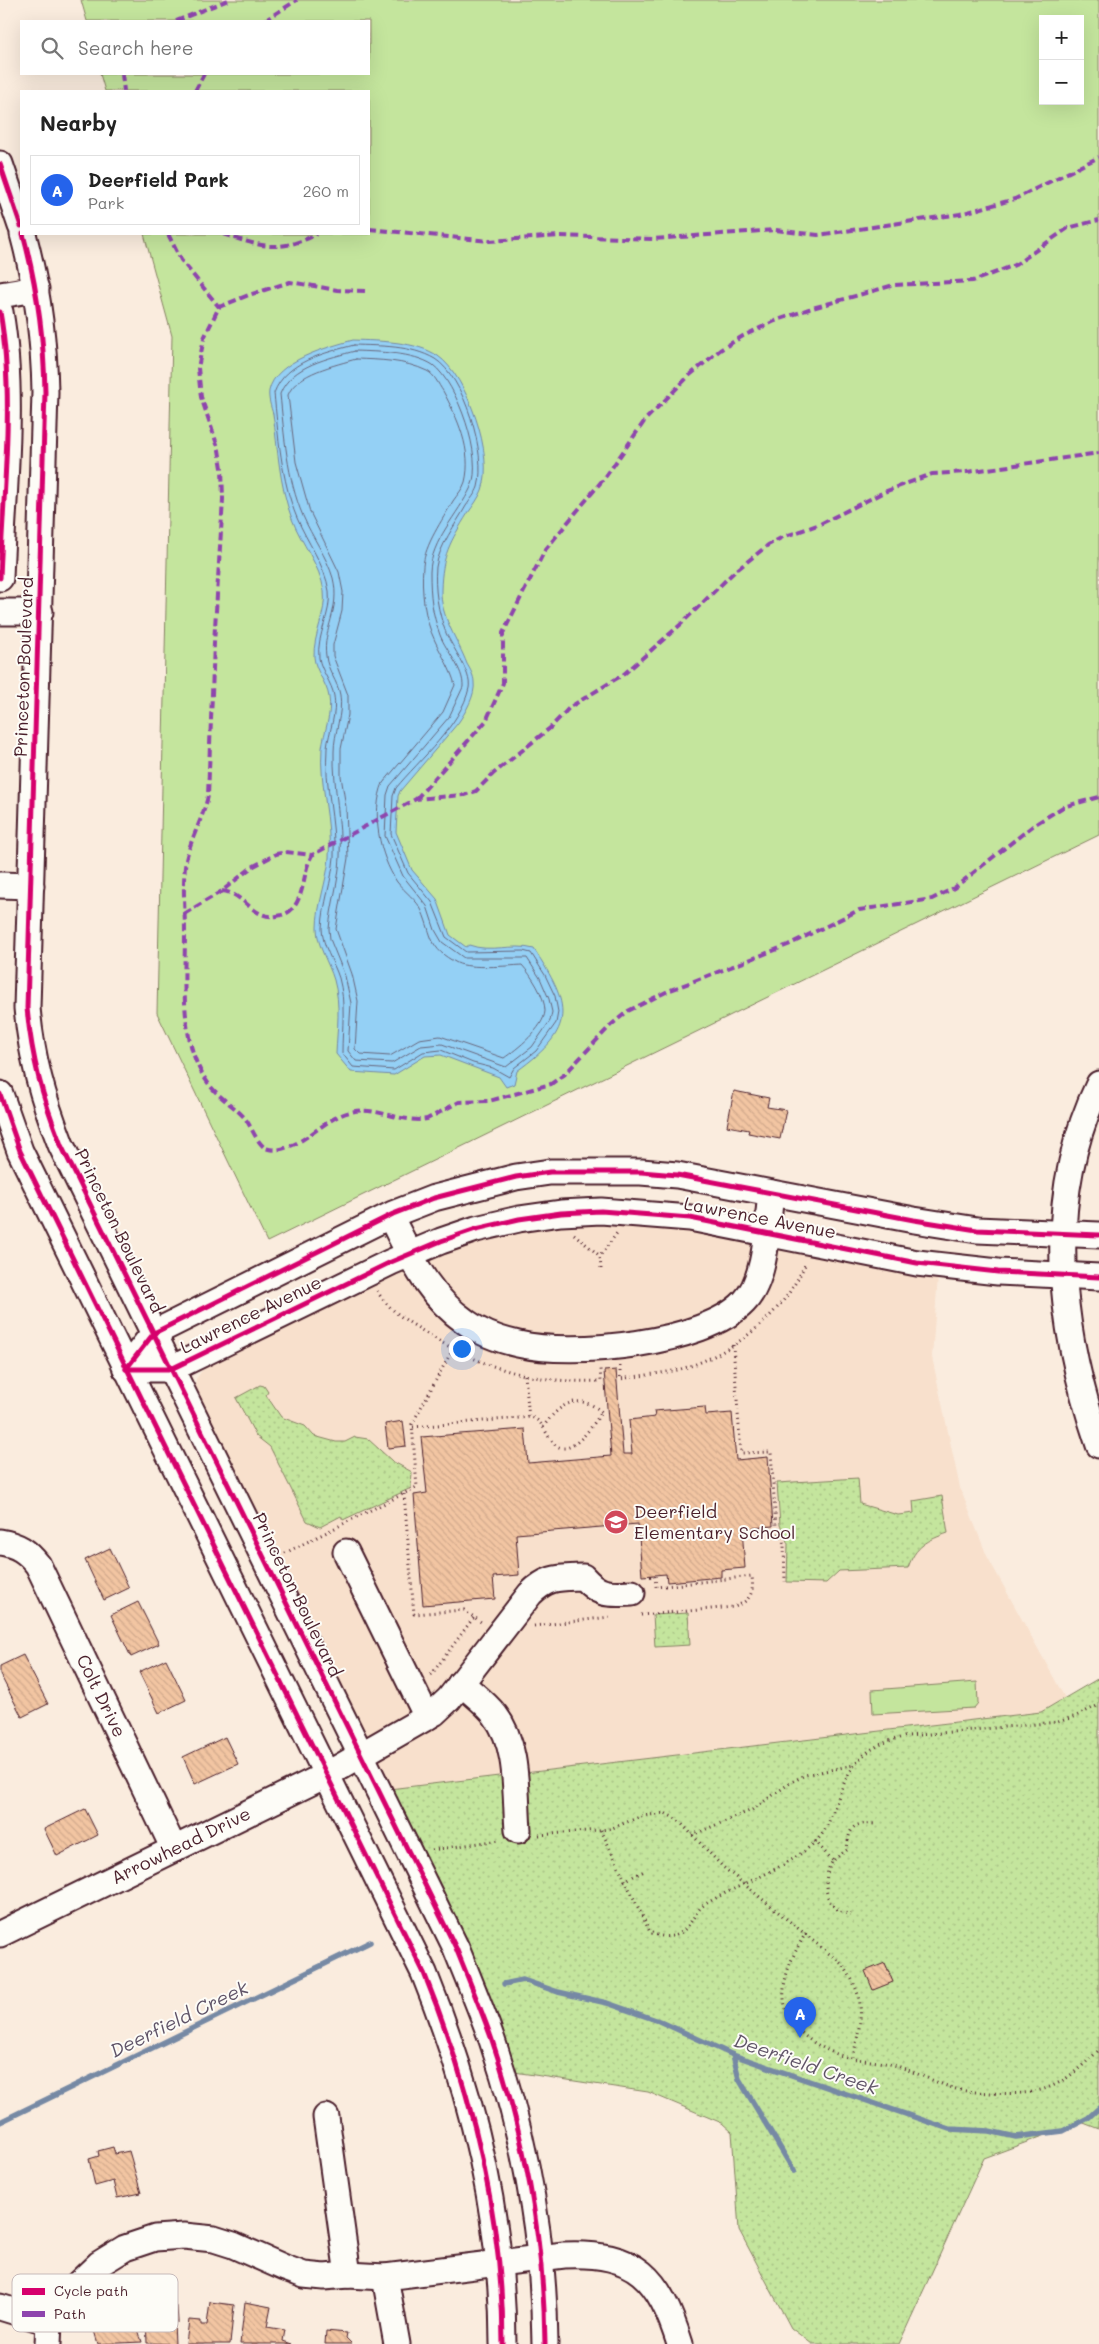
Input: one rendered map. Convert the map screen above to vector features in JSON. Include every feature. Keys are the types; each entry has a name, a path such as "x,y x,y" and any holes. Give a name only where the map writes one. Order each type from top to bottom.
{"street":[{"path":"0,164 20,223"},
{"name":"Princeton Boulevard","path":"23,235 36,289 44,341 45,392 27,1008 34,1064 43,1099 61,1145 456,1948 492,2039 518,2132 541,2258 545,2308 545,2344"},
{"path":"0,295 36,289"},
{"name":"Princeton Boulevard","path":"0,312 6,370 7,415 0,578"},
{"path":"0,612 40,612"},
{"path":"0,885 31,886"},
{"path":"1099,1084 1082,1126 1072,1160 1065,1195 1062,1234 1062,1276 1068,1329 1077,1370 1099,1445"},
{"path":"0,1094 20,1151 424,1973 445,2026 473,2116 486,2167 500,2263 503,2344"},
{"name":"Lawrence Avenue","path":"126,1369 154,1333 390,1216 434,1198 516,1177 550,1172 641,1172 677,1176 977,1230 1099,1235"},
{"path":"390,1216 428,1286 466,1322 490,1336 520,1345 567,1349 645,1342 682,1334 707,1325 744,1302 756,1284 772,1193"},
{"name":"Lawrence Avenue","path":"126,1369 171,1369 410,1254 476,1229 519,1219 601,1211 690,1218 918,1263 998,1272 1099,1277"},
{"name":"Colt Drive","path":"10,1545 38,1565 174,1849"},
{"path":"346,1552 427,1717"},
{"name":"Arrowhead Drive","path":"0,1934 326,1775 427,1717 449,1699 530,1594 545,1581 555,1578 583,1577 593,1588 605,1594 636,1595"},
{"path":"461,1683 495,1714 504,1730 512,1753 519,1835"},
{"path":"326,2116 348,2275"},
{"path":"89,2274 99,2264 125,2248 155,2238 184,2236 214,2239 304,2275 324,2278 348,2275 385,2277 541,2258 590,2254 607,2256 627,2263 647,2277 663,2298 680,2344"},
{"path":"385,2277 397,2344"},
{"path":"0,2307 12,2313"}],"path":[{"path":"601,1269 600,1256 620,1228"},
{"path":"569,1231 600,1256"},
{"path":"733,1345 741,1453 771,1452 776,1526 784,1544 785,1582"},
{"path":"282,1554 417,1487 412,1424 453,1349"},
{"path":"525,1375 529,1418"},
{"path":"413,1427 529,1418 539,1420 543,1427 552,1442 558,1446 574,1446 602,1412 586,1403 564,1404 556,1410 543,1427"},
{"path":"404,1494 414,1614 464,1610 498,1636"},
{"path":"655,1576 656,1587 752,1576 752,1594 748,1600 734,1607 636,1595 655,1576"},
{"path":"531,1627 540,1624 618,1616"},
{"path":"413,1688 426,1682 474,1617"},
{"path":"601,1830 650,1932 658,1936 677,1935 685,1929 702,1906 745,1885 795,1856 815,1841 825,1829 848,1772 862,1757 890,1740 934,1733 1058,1722 1099,1704"},
{"path":"692,1835 752,1810 790,1783 805,1776 854,1765"},
{"path":"427,1851 519,1835 610,1829 642,1816 665,1814 678,1820 724,1867 843,1965 853,1980 860,1998 860,2014 853,2057"},
{"path":"851,1915 840,1911 830,1901 827,1891 828,1871 833,1861 847,1850 848,1833 853,1828 864,1823 875,1824"},
{"path":"815,1841 833,1861"},
{"path":"624,1881 644,1871"},
{"path":"806,1933 794,1952 786,1971 783,1988 784,2005 790,2018 799,2030 835,2053 898,2066 952,2088 969,2091 1029,2093 1048,2089 1065,2080 1099,2050"}],"shaded area":[{"name":"Deerfield Elementary School","path":"591,1222 659,1224 938,1276 932,1357 960,1488 987,1556 1065,1698 1041,1712 389,1789 200,1402 195,1388 196,1379 208,1362 387,1275 479,1239 521,1230"}],"green space":[{"path":"81,0 1099,0 1099,835 267,1242 157,1013 172,336 144,235 370,235 370,90 105,90 100,75 370,75 370,20 87,20"},
{"path":"260,1385 264,1386 268,1392 266,1395 281,1417 305,1426 314,1436 336,1442 345,1442 355,1437 368,1439 392,1461 412,1472 411,1488 343,1520 341,1516 320,1527 307,1521 270,1447 256,1436 236,1398"},
{"path":"858,1478 860,1504 898,1515 914,1513 913,1501 942,1496 948,1533 934,1538 918,1549 908,1568 839,1571 826,1583 787,1582 788,1544 780,1525 777,1483"},
{"path":"688,1613 690,1645 655,1647 653,1615"},
{"path":"1099,1678 1099,2129 1081,2122 984,2158 899,2344 812,2344 791,2328 739,2230 732,2132 722,2123 648,2092 514,2072 389,1789 1041,1712"},
{"path":"977,1682 978,1703 974,1708 873,1714 872,1690"}],"water":[{"path":"353,340 419,347 438,356 449,366 468,398 481,438 485,458 485,476 482,490 456,532 448,549 443,567 441,590 441,600 446,619 472,673 474,687 472,698 458,723 400,791 398,796 396,832 412,870 437,899 450,935 466,947 469,945 485,948 526,947 534,949 555,986 561,1001 562,1015 559,1029 550,1042 536,1056 517,1071 514,1084 506,1087 499,1077 441,1055 425,1056 394,1075 351,1072 336,1054 338,1017 336,989 319,941 317,928 329,858 329,830 322,776 322,748 330,704 328,692 316,667 314,657 314,648 324,607 324,591 319,572 296,528 288,506 282,480 269,391 273,380 292,363 317,351"}],"building":[{"path":"734,1091 769,1098 767,1107 786,1110 780,1139 748,1133 749,1130 727,1126"},
{"path":"616,1370 623,1454 632,1454 629,1420 655,1417 654,1411 705,1407 706,1415 732,1413 736,1460 768,1457 773,1526 742,1529 745,1568 721,1570 721,1577 667,1582 666,1574 642,1576 638,1524 516,1534 519,1575 493,1577 495,1599 423,1605 414,1495 427,1493 421,1437 525,1429 528,1463 611,1456 604,1371"},
{"path":"403,1421 406,1446 388,1448 385,1424"},
{"path":"110,1548 129,1588 104,1600 85,1560"},
{"path":"138,1602 159,1644 131,1657 111,1615"},
{"path":"23,1655 48,1704 22,1717 0,1674 0,1666"},
{"path":"166,1659 186,1700 159,1713 139,1672"},
{"path":"225,1737 238,1764 195,1784 183,1757"},
{"path":"85,1809 98,1835 57,1856 44,1829"},
{"path":"885,1963 893,1982 873,1990 865,1971"},
{"path":"113,2147 115,2154 129,2151 141,2193 117,2198 113,2181 95,2186 89,2159 99,2156 98,2151"},
{"path":"210,2302 234,2305 230,2344 186,2344 189,2320 201,2321 201,2325 207,2325"},
{"path":"245,2302 271,2307 267,2327 285,2330 283,2341 292,2344 240,2344"},
{"path":"326,2331 347,2333 346,2338 352,2344 325,2344"},
{"path":"94,2332 139,2332 142,2342 98,2344"},
{"path":"147,2332 174,2332 175,2344 147,2343"}],"waterway":[{"name":"Deerfield Creek","path":"0,2122 370,1942"},
{"name":"Deerfield Creek","path":"504,1984 523,1980 558,1992 607,2003 659,2021 733,2055 949,2129 989,2131 1016,2137 1063,2131 1088,2118 1099,2108"},
{"path":"733,2055 739,2079 794,2171"}],"marked path":[{"path":"178,20 228,0"},
{"path":"266,20 297,0"},
{"path":"122,75 124,90"},
{"path":"196,90 203,75"},
{"path":"370,229 489,241 560,236 654,239 775,230 818,235 960,214 1015,199 1099,157"},
{"path":"416,799 486,721 503,683 503,633 545,550 606,476 646,419 690,375 720,350 743,336 775,321 809,309 894,285 973,281 1015,265 1068,228 1099,220"},
{"path":"168,235 181,260 219,307"},
{"path":"226,235 270,246 292,244 315,235"},
{"path":"365,291 337,290 290,282 219,307 204,338 198,368 201,397 219,450 222,468 223,499 214,643 208,796 188,852 185,869 185,1009 191,1047 197,1064 206,1080 214,1091 244,1117 265,1148 274,1150 293,1145 337,1117 348,1113 369,1111 420,1120 427,1119 459,1102 489,1101 551,1084 565,1074 611,1025 628,1011 668,991 788,945 859,910 932,899 954,888 1034,825 1063,807 1099,797"},
{"path":"222,891 236,896 261,914 277,916 288,912 298,901 312,855 416,799 464,795 476,791 493,774 550,728 570,707 624,674 680,625 733,573 768,545 783,537 820,524 884,492 932,474 967,472 1099,453"},
{"path":"184,914 222,891 252,867 276,854 286,852 312,855"}],"cycle path":[{"path":"0,164 20,223"},
{"path":"23,235 39,312 45,392 27,1008 39,1078 61,1145 456,1948 492,2040 504,2077 523,2152 541,2267 545,2344"},
{"path":"0,312 7,377 7,445 0,578"},
{"path":"0,1094 20,1151 424,1973 457,2063 482,2155 491,2201 497,2248 502,2296 503,2344"},
{"path":"126,1369 154,1333 393,1214 434,1198 516,1177 550,1172 641,1172 677,1175 914,1220 977,1230 1099,1235"},
{"path":"126,1369 171,1369 391,1262 441,1241 476,1229 519,1219 561,1213 601,1211 690,1218 917,1263 998,1272 1099,1277"}],"place":[{"name":"Deerfield Elementary School","path":"616,1522"},
{"name":"Deerfield Park","path":"800,2038"}]}
